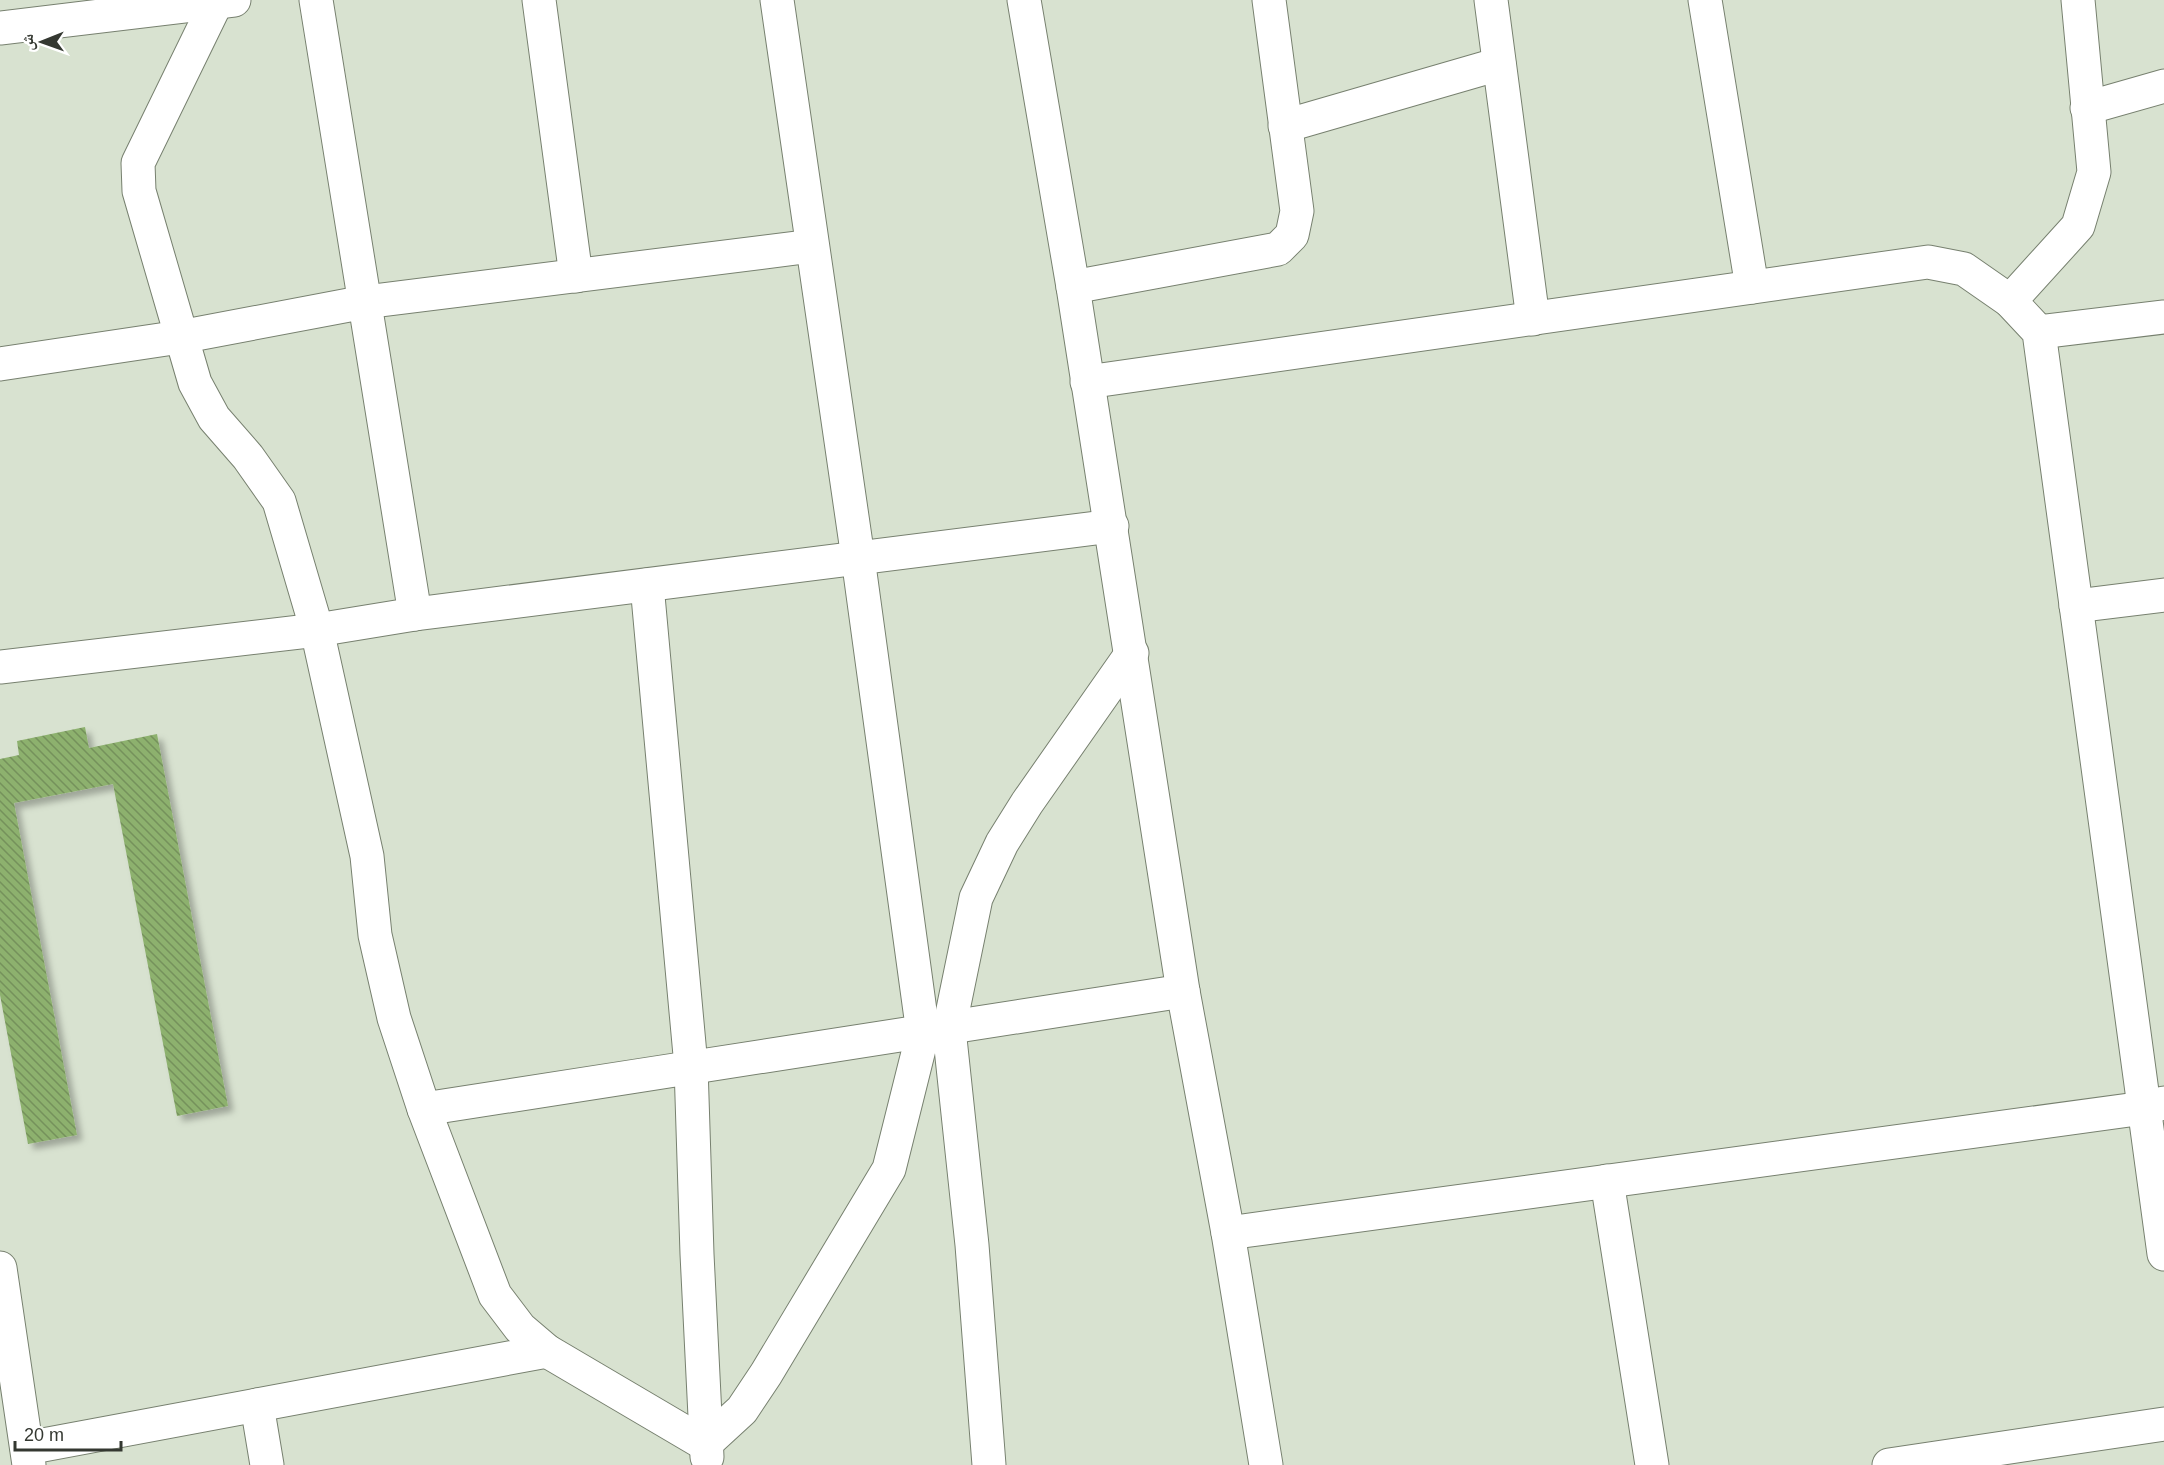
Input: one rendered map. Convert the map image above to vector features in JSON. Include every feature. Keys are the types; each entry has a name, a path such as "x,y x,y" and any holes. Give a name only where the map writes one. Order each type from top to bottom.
{"street":[{"path":"316,0 415,614"},
{"path":"539,0 576,276"},
{"path":"777,0 858,558 972,1245 989,1465"},
{"path":"1024,0 1112,526 1184,991 1228,1233 1266,1465"},
{"path":"1073,287 1278,249 1292,235 1297,211 1269,0"},
{"path":"1491,0 1533,319"},
{"path":"1706,0 1752,287"},
{"path":"2010,301 2078,226 2094,172 2078,0"},
{"path":"0,28 226,1"},
{"path":"226,1 138,163 139,191 195,383 214,418 248,457 279,501 317,630 367,856 378,946 394,1018 424,1109 495,1295 520,1328 547,1351 706,1454"},
{"path":"1285,126 1500,64"},
{"path":"2087,108 2164,86"},
{"path":"0,364 180,337 365,302 812,246"},
{"path":"1087,382 1928,262 1965,269 2010,301 2039,332 2076,606 2154,1106 2164,1254"},
{"path":"2039,332 2164,317"},
{"path":"0,667 317,630 415,614 1112,526"},
{"path":"647,585 692,1066 696,1243 706,1454"},
{"path":"2076,606 2164,595"},
{"path":"706,1454 742,1410 766,1374 889,1169 936,1031 976,898 1002,843 1027,803 1132,653"},
{"path":"424,1109 1184,991"},
{"path":"1228,1233 2154,1106"},
{"path":"1607,1181 1652,1465"},
{"path":"0,1268 28,1457 257,1405 547,1351"},
{"path":"257,1405 267,1465"},
{"path":"1889,1465 2164,1424"}],"building":[{"path":"85,727 89,748 157,734 228,1106 177,1116 113,784 14,803 77,1135 28,1144 0,995 0,759 19,755 17,741"}]}
